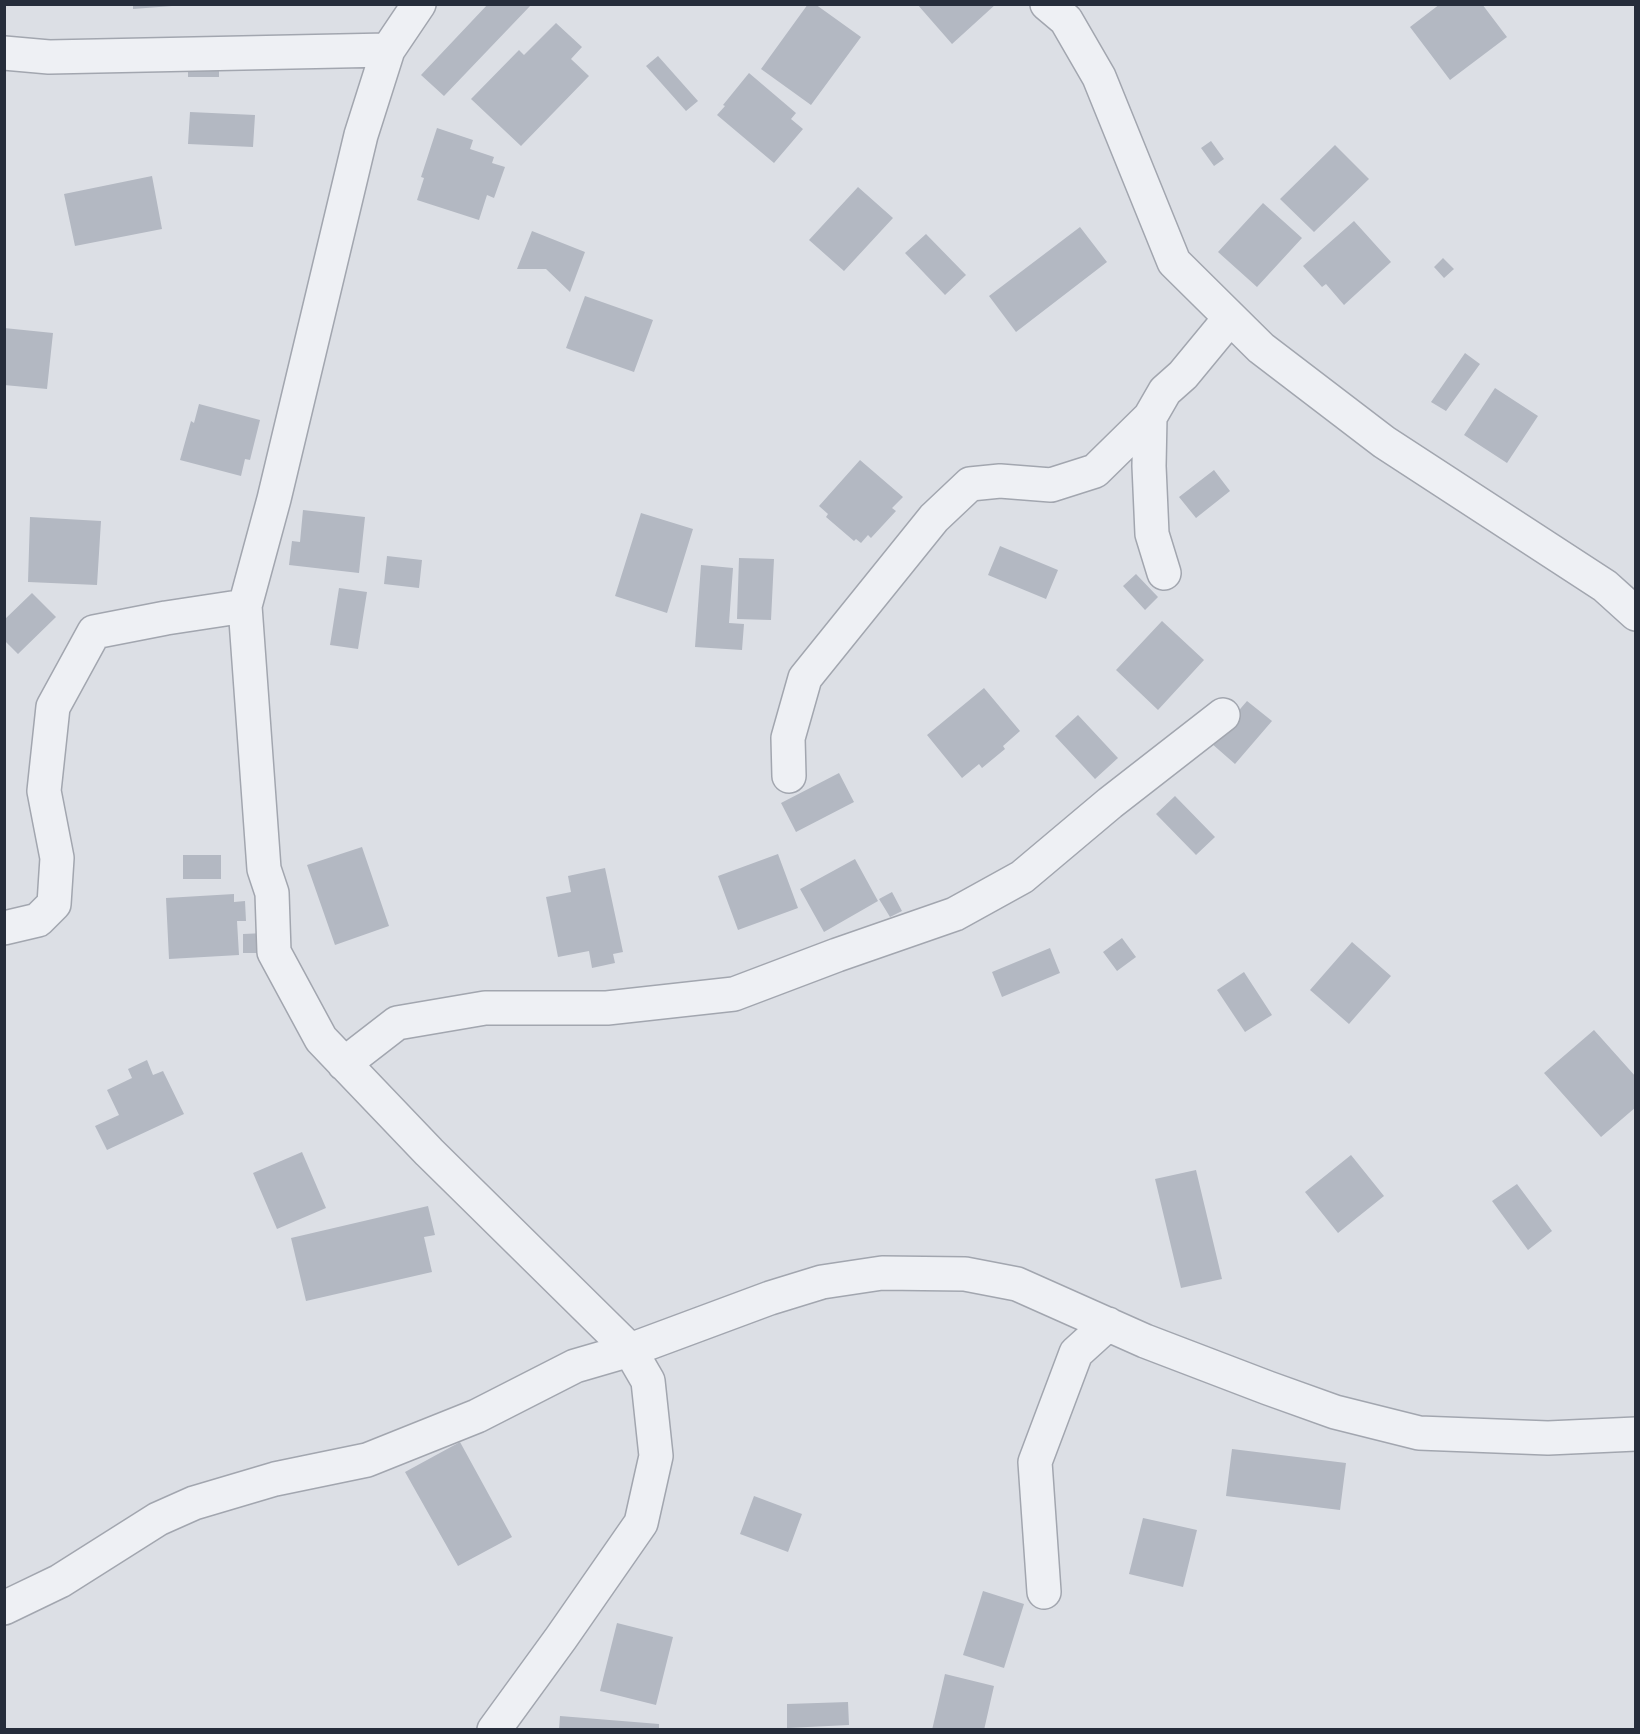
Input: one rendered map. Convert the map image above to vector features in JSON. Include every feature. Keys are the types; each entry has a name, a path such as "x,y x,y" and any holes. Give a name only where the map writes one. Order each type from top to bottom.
{"street":[{"path":"419,4 388,50 361,135 274,499 245,606 264,869 272,893 274,952 321,1039 429,1152 630,1350 648,1382 656,1456 641,1523 494,1730"},
{"path":"1047,4 1066,20 1099,77 1174,262 1261,348 1384,442 1605,586 1635,614"},
{"path":"4,53 49,57 388,50"},
{"path":"789,776 788,738 805,678 934,518 970,484 1000,481 1051,485 1095,471 1150,417 1166,391 1184,375 1230,318"},
{"path":"1150,417 1149,466 1152,534 1164,573"},
{"path":"4,928 38,920 54,904 57,858 44,791 52,707 94,632 245,606"},
{"path":"344,1064 397,1023 485,1008 607,1008 734,994 955,914 1022,877 1110,803 1223,715"},
{"path":"4,1608 60,1581 158,1519 194,1503 275,1479 367,1460 477,1416 575,1366 630,1350 770,1298 822,1282 882,1273 965,1274 1017,1284 1258,1385 1335,1412 1419,1433 1548,1438 1635,1434"},
{"path":"1044,1592 1035,1462 1076,1353 1108,1324"}],"building":[{"path":"133,4 172,4 172,6 133,9"},
{"path":"488,4 532,4 444,96 421,75"},
{"path":"808,4 815,4 861,37 811,105 761,69"},
{"path":"917,4 996,4 952,44"},
{"path":"1440,4 1482,4 1507,37 1450,80 1410,27"},
{"path":"556,23 582,47 571,59 589,76 521,146 471,99 519,50 524,55"},
{"path":"658,56 698,101 686,111 646,66"},
{"path":"188,58 219,59 219,77 188,77"},
{"path":"749,73 796,113 791,119 803,129 774,163 717,115"},
{"path":"190,112 255,115 253,147 188,144"},
{"path":"437,128 473,140 470,149 494,157 492,163 505,167 494,198 487,195 479,220 417,200 424,178 421,177"},
{"path":"1211,141 1224,159 1214,166 1201,148"},
{"path":"1335,145 1369,179 1314,232 1280,199"},
{"path":"152,176 162,229 75,246 64,194"},
{"path":"858,187 893,218 844,271 809,240"},
{"path":"1263,203 1302,238 1257,287 1218,252"},
{"path":"1354,221 1391,262 1344,305 1326,284 1322,287 1303,266"},
{"path":"1080,227 1107,262 1016,332 989,296"},
{"path":"532,231 585,252 570,292 546,269 517,269"},
{"path":"926,234 966,275 945,295 905,253"},
{"path":"1443,258 1454,269 1444,278 1434,267"},
{"path":"585,296 653,320 634,372 566,348"},
{"path":"4,328 53,333 47,389 4,385"},
{"path":"1465,353 1480,364 1446,411 1431,402"},
{"path":"1495,388 1538,416 1507,463 1464,435"},
{"path":"199,404 260,420 250,460 245,459 241,476 180,460 191,421 194,423"},
{"path":"860,460 903,497 892,508 896,511 871,538 868,535 861,543 856,539 854,541 826,517 828,514 819,506"},
{"path":"1214,470 1230,491 1196,518 1179,497"},
{"path":"303,510 365,517 359,573 289,565 292,541 300,542"},
{"path":"641,513 693,529 667,613 615,596"},
{"path":"30,517 101,521 97,585 28,582"},
{"path":"1000,546 1058,570 1046,599 988,575"},
{"path":"387,556 422,560 419,588 384,584"},
{"path":"739,558 774,559 771,620 737,619"},
{"path":"701,565 733,568 729,623 744,624 742,650 695,647"},
{"path":"1136,574 1158,597 1145,610 1123,586"},
{"path":"339,588 367,592 358,649 330,645"},
{"path":"32,593 56,617 18,654 4,640 4,620"},
{"path":"1162,621 1204,660 1158,710 1116,670"},
{"path":"984,688 1020,731 1003,746 1005,749 982,768 979,764 962,778 927,735"},
{"path":"1247,701 1272,721 1235,764 1211,743"},
{"path":"1078,715 1118,758 1095,779 1055,736"},
{"path":"839,773 854,802 796,832 781,803"},
{"path":"1175,796 1215,837 1196,855 1156,814"},
{"path":"362,847 389,926 335,945 307,865"},
{"path":"778,854 798,908 738,930 718,876"},
{"path":"183,855 221,855 221,879 183,879"},
{"path":"855,859 878,901 824,932 800,889"},
{"path":"605,868 623,952 613,954 615,963 592,968 589,951 558,957 546,897 571,892 568,876"},
{"path":"892,892 902,911 890,917 879,899"},
{"path":"234,894 234,902 245,901 246,921 237,921 239,955 169,959 166,898"},
{"path":"265,933 265,953 243,953 243,934"},
{"path":"1122,938 1136,957 1117,971 1103,952"},
{"path":"1352,942 1391,976 1349,1024 1310,990"},
{"path":"1050,948 1060,973 1002,997 992,972"},
{"path":"1244,972 1272,1015 1245,1032 1217,990"},
{"path":"1594,1030 1636,1077 1636,1107 1601,1137 1544,1073"},
{"path":"147,1060 153,1075 163,1071 184,1114 107,1150 95,1126 119,1115 107,1090 132,1078 128,1069"},
{"path":"302,1152 326,1208 277,1229 253,1173"},
{"path":"1351,1155 1384,1196 1338,1233 1305,1192"},
{"path":"1196,1170 1222,1279 1181,1288 1155,1179"},
{"path":"1517,1184 1552,1231 1528,1250 1492,1201"},
{"path":"428,1206 435,1235 424,1237 432,1272 306,1301 291,1238"},
{"path":"460,1442 512,1537 458,1566 405,1472"},
{"path":"1232,1449 1346,1463 1340,1510 1226,1496"},
{"path":"754,1496 802,1514 788,1552 740,1534"},
{"path":"1143,1518 1197,1530 1183,1587 1129,1574"},
{"path":"983,1591 1024,1604 1004,1668 963,1655"},
{"path":"617,1623 673,1637 656,1705 600,1691"},
{"path":"945,1674 994,1686 984,1730 932,1730"},
{"path":"848,1702 849,1725 787,1728 787,1704"},
{"path":"560,1716 659,1724 659,1730 559,1730"}]}
